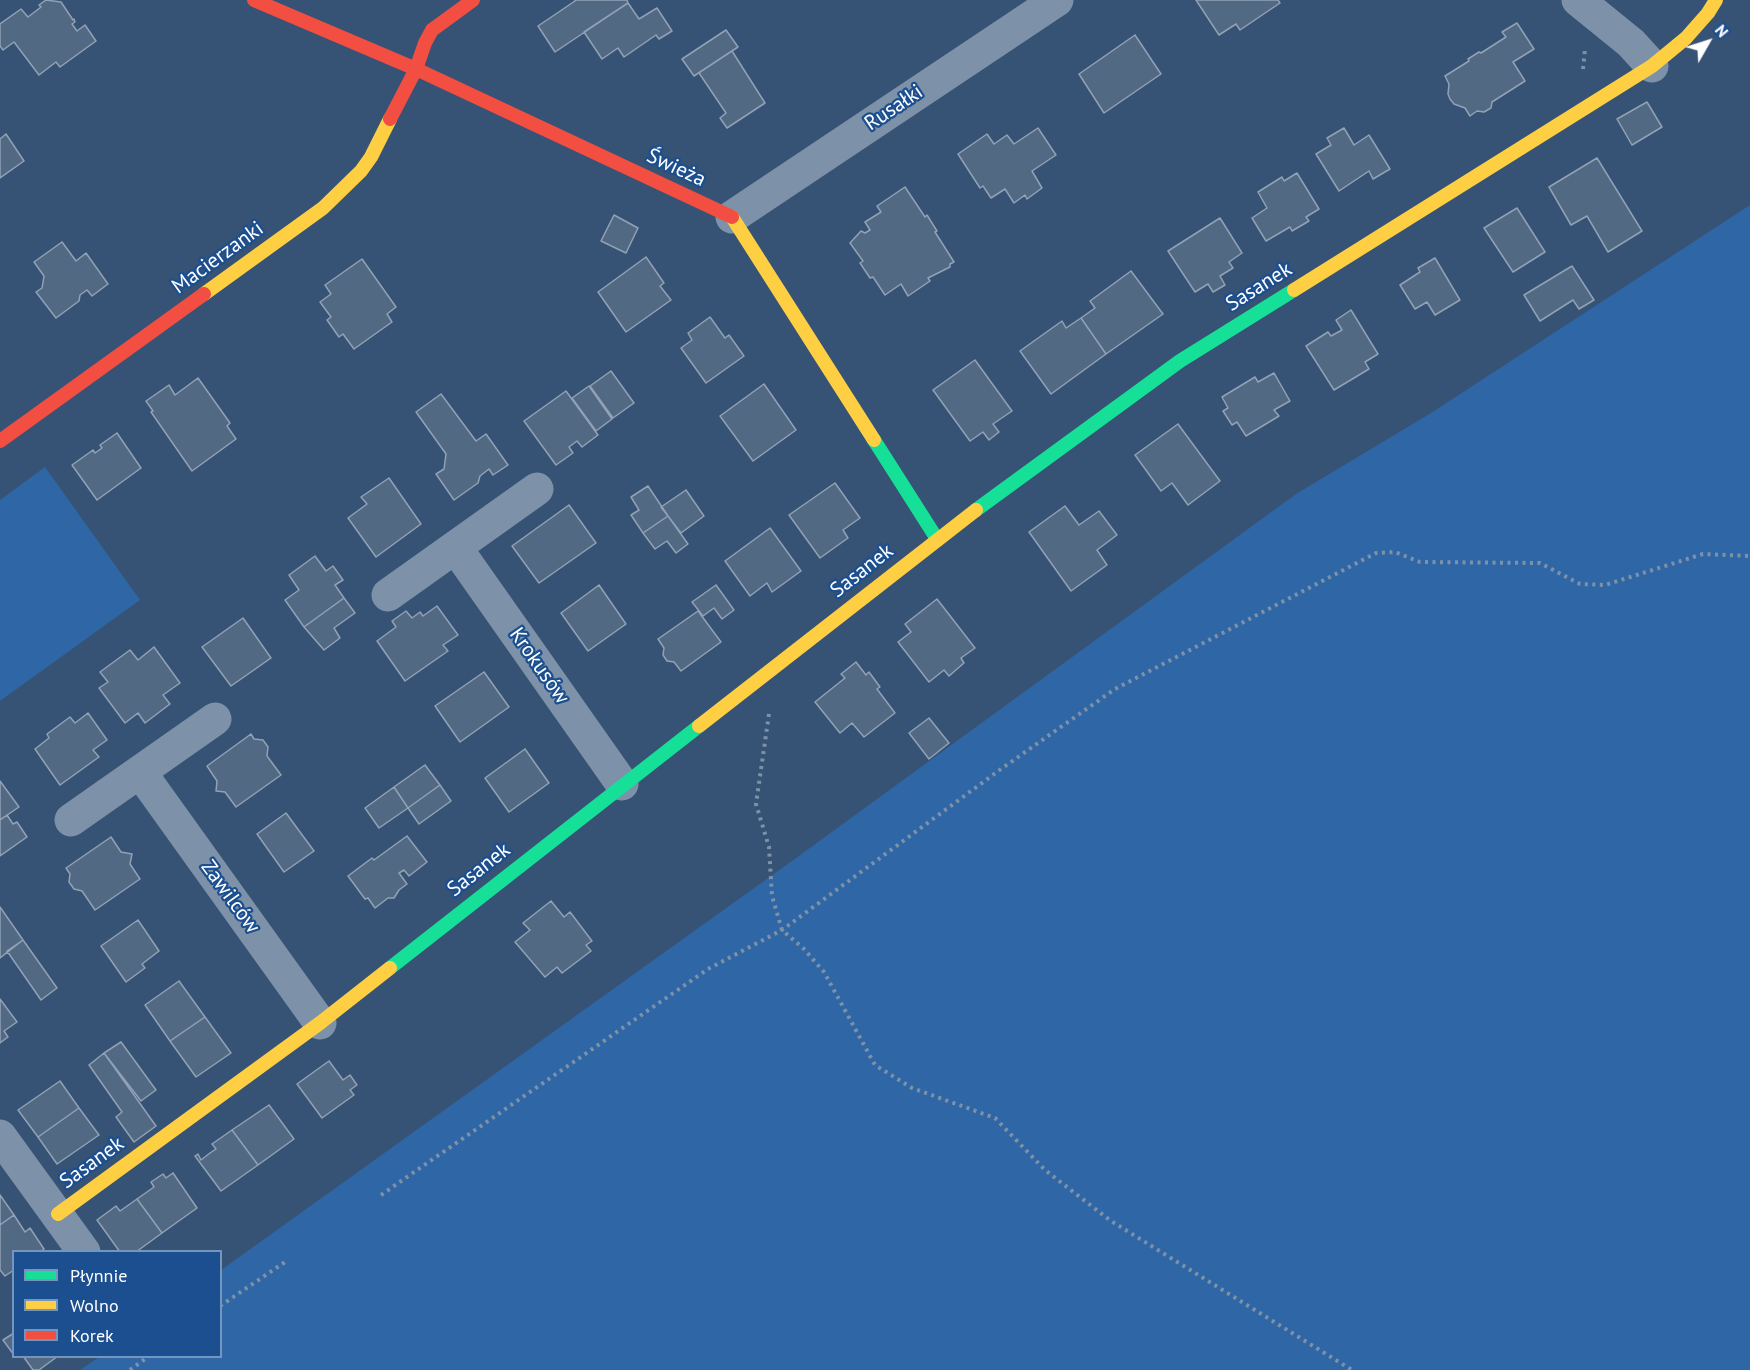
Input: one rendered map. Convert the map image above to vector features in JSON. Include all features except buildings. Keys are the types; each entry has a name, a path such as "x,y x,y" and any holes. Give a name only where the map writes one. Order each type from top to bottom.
{"street":[{"name":"Świeża","path":"254,0 416,69 732,217"},
{"name":"Macierzanki","path":"0,441 323,208 361,171 371,157 416,69 432,30 473,0"},
{"name":"Rusałki","path":"732,217 1057,0"},
{"path":"1578,0 1638,50 1652,66"},
{"name":"Sasanek","path":"58,1214 320,1023 622,784 938,539 1180,361 1652,66 1686,38 1716,0"},
{"path":"732,217 938,539"},
{"path":"388,596 537,489"},
{"name":"Krokusów","path":"456,548 622,784"},
{"path":"71,820 215,719"},
{"name":"Zawilców","path":"140,772 320,1023"},
{"path":"0,1136 83,1250"}],"path":[{"path":"381,1195 708,969 782,930 1001,769 1115,689 1376,553 1395,552 1420,562 1540,563 1580,584 1605,585 1702,554 1750,556"},
{"path":"755,681 770,708 756,804 769,847 772,896 782,930 804,949 824,972 875,1065 912,1088 995,1118 1045,1170 1111,1221 1352,1370"},
{"path":"222,1305 288,1260"},
{"path":"130,1370 145,1358"}],"shaded area":[{"path":"1750,205 1750,1370 80,1370 98,1358 222,1358 222,1269 796,858 1296,494 1431,413"},
{"path":"45,467 140,600 0,701 0,500"}],"traffic: fast":[{"path":"976,510 1180,361 1294,290"},
{"path":"874,440 937,539"},
{"path":"390,968 699,726"}],"traffic: slow":[{"path":"1294,290 1652,66 1686,38 1716,0"},
{"path":"204,294 323,208 361,171 371,157 390,119"},
{"path":"732,217 874,440"},
{"path":"699,726 976,510"},
{"path":"58,1214 320,1023 390,968"}],"traffic: jam":[{"path":"254,0 416,69 732,217"},
{"path":"390,119 416,69 432,30 473,0"},
{"path":"0,441 204,294"}]}
